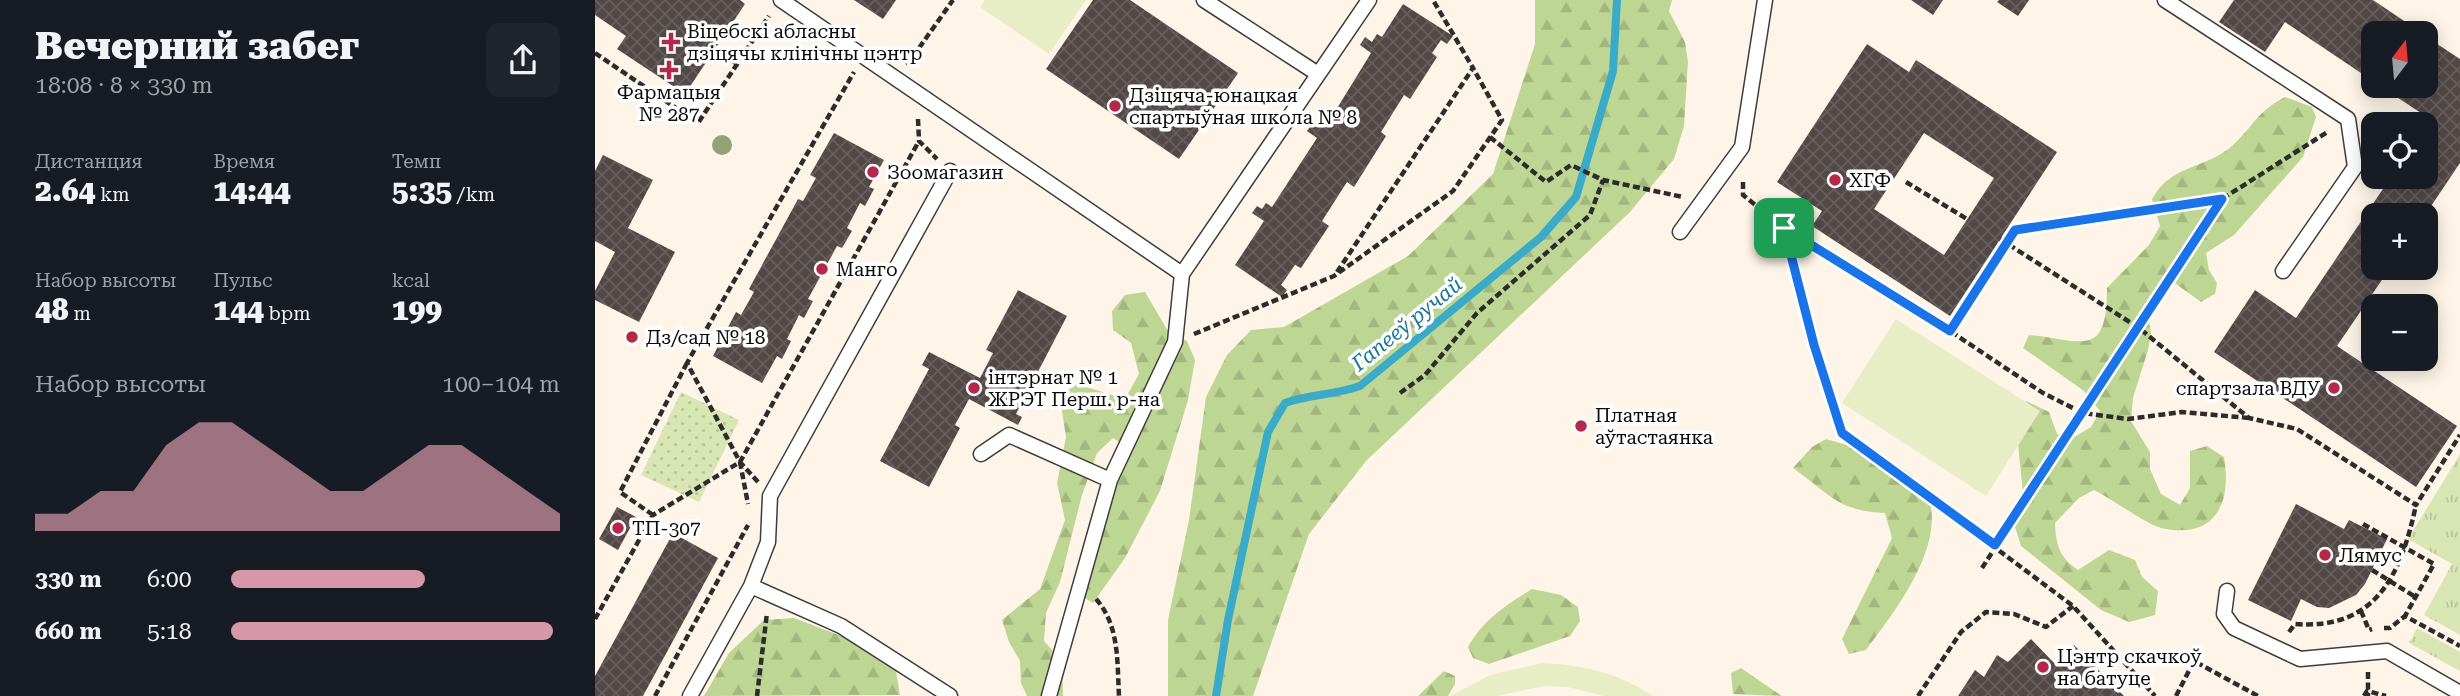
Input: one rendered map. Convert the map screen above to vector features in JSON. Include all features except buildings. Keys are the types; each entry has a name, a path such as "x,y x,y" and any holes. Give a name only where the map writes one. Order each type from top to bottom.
{"lane":[{"path":"800,13 808,0"},
{"path":"1204,0 1318,74"},
{"path":"1049,696 1110,480 1175,342 1182,274 1369,0"},
{"path":"1680,232 1742,146 1765,0"},
{"path":"2165,0 2348,119 2355,167 2283,271"},
{"path":"777,6 800,13 1182,274"},
{"path":"690,696 751,586 768,542 770,496 950,171"},
{"path":"981,454 1009,435 1110,480"},
{"path":"751,586 841,626 950,696"},
{"path":"2227,591 2224,614 2234,628 2275,649 2309,660 2370,650 2387,650 2460,693"},
{"path":"922,696 924,679"}],"path":[{"path":"1175,342 1334,276 1453,191 1501,120 1433,0"},
{"path":"595,53 698,123 777,6"},
{"path":"715,49 737,64"},
{"path":"653,515 619,492 687,363 859,63"},
{"path":"1334,276 1473,68"},
{"path":"1950,331 2003,241 2015,230 2222,199 2348,119"},
{"path":"1490,137 1546,182 1571,165 1603,180 1703,201"},
{"path":"595,619 653,515 740,462 919,141"},
{"path":"1742,146 1743,195 1784,228 1950,331 2043,393 2083,413 2128,419 2182,412 2249,418 2297,429 2416,505"},
{"path":"1400,393 1425,375 1477,313 1590,215 1603,180"},
{"path":"1906,182 1967,219"},
{"path":"1982,568 2222,199"},
{"path":"1784,228 1814,345 1842,433 2073,606 2155,696"},
{"path":"2003,241 2139,328 2249,418"},
{"path":"687,363 740,462 770,496"},
{"path":"2275,649 2295,624 2318,626 2343,620 2361,611 2390,580 2407,549 2416,505 2460,435"},
{"path":"655,696 752,517 743,534"},
{"path":"2361,611 2368,630 2390,628 2405,616 2434,564 2363,524"},
{"path":"2372,570 2414,596"},
{"path":"1080,580 1107,611 1119,656 1119,696"},
{"path":"1918,696 1961,632 1986,612 2014,614 2046,627 2073,606"},
{"path":"2405,616 2460,646"},
{"path":"2176,696 2194,661 2259,696"},
{"path":"2364,696 2367,691 2386,696"}],"green space":[{"path":"985,0 1086,0 1049,54 980,7"},
{"path":"1535,0 1672,0 1669,11 1685,42 1688,62 1684,126 1674,159 1630,212 1366,461 1309,534 1253,696 1168,696 1168,620 1189,520 1206,397 1227,355 1251,330 1284,327 1408,256 1493,174 1535,44"},
{"path":"2285,97 2312,107 2316,117 2303,157 2234,235 2206,253 2209,270 2217,283 2215,294 2201,302 2172,281 2153,291 2147,308 2151,333 2133,398 2131,421 2150,452 2150,469 2161,494 2180,505 2190,488 2190,451 2207,446 2224,457 2225,490 2216,515 2195,529 2161,528 2094,490 2079,498 2055,523 2060,550 2078,570 2109,550 2135,560 2142,577 2158,591 2155,615 2129,622 2101,610 2021,546 2015,527 2024,503 2016,425 2026,401 2049,412 2057,434 2071,439 2091,427 2100,411 2084,391 2023,348 2029,335 2077,341 2096,336 2106,311 2107,288 2149,245 2160,226 2152,199 2160,188 2179,173 2223,153 2261,114"},
{"path":"1145,292 1168,331 1187,341 1195,360 1188,400 1160,491 1125,558 1093,603 1080,595 1122,444 1113,438 1097,453 1082,495 1060,582 1046,613 1044,641 1062,661 1063,696 1027,696 1021,683 1020,661 1009,642 1002,620 1040,589 1065,520 1057,483 1066,437 1062,411 1064,393 1077,384 1125,399 1139,374 1131,343 1113,330 1112,311 1125,295"},
{"path":"1896,319 2040,411 1986,496 1842,403"},
{"path":"681,392 739,420 699,502 641,475"},
{"path":"1826,439 1876,455 1911,474 1919,482 1929,501 1932,523 1928,546 1907,592 1866,650 1849,654 1842,639 1892,538 1885,513 1869,512 1845,505 1793,468 1812,447"},
{"path":"2460,454 2460,635 2424,615 2452,564 2408,539"},
{"path":"1532,589 1561,595 1578,607 1580,621 1570,636 1489,664 1473,658 1468,647 1474,637 1504,607"},
{"path":"794,618 849,639 896,671 900,695 704,696 729,653 764,620"},
{"path":"2417,628 2460,652 2460,671 2409,643"},
{"path":"1543,663 1572,666 1614,676 1653,696 1604,696 1568,687 1544,686 1497,696 1450,696 1490,675"},
{"path":"1741,668 1782,696 1733,694 1731,673"},
{"path":"1444,671 1455,676 1455,684 1448,696 1418,696"}],"waterway":[{"name":"Гапееў ручай","path":"1216,696 1228,620 1268,432 1285,403 1360,386 1541,237 1576,197 1613,71 1617,0"}],"place":[{"name":"Віцебскі абласны дзіцячы клінічны цэнтр","path":"671,42"},
{"name":"Фармацыя № 287","path":"669,70"},
{"name":"Дзіцяча-юнацкая спартыўная школа № 8","path":"1115,106"},
{"name":"Зоомагазин","path":"873,172"},
{"name":"ХГФ","path":"1835,180"},
{"name":"Манго","path":"822,269"},
{"name":"Дз/сад № 18","path":"632,337"},
{"name":"інтэрнат № 1 ЖРЭТ Перш. р-на","path":"974,388"},
{"name":"спартзала ВДУ","path":"2334,388"},
{"name":"Платная аўтастаянка","path":"1581,426"},
{"name":"ТП-307","path":"618,528"},
{"name":"Лямус","path":"2325,555"},
{"name":"Цэнтр скачкоў на батуце","path":"2043,667"}],"route":[{"path":"2222,199 1995,545 1842,433 1814,345 1784,228 1950,331 2015,230 2222,199"}]}
